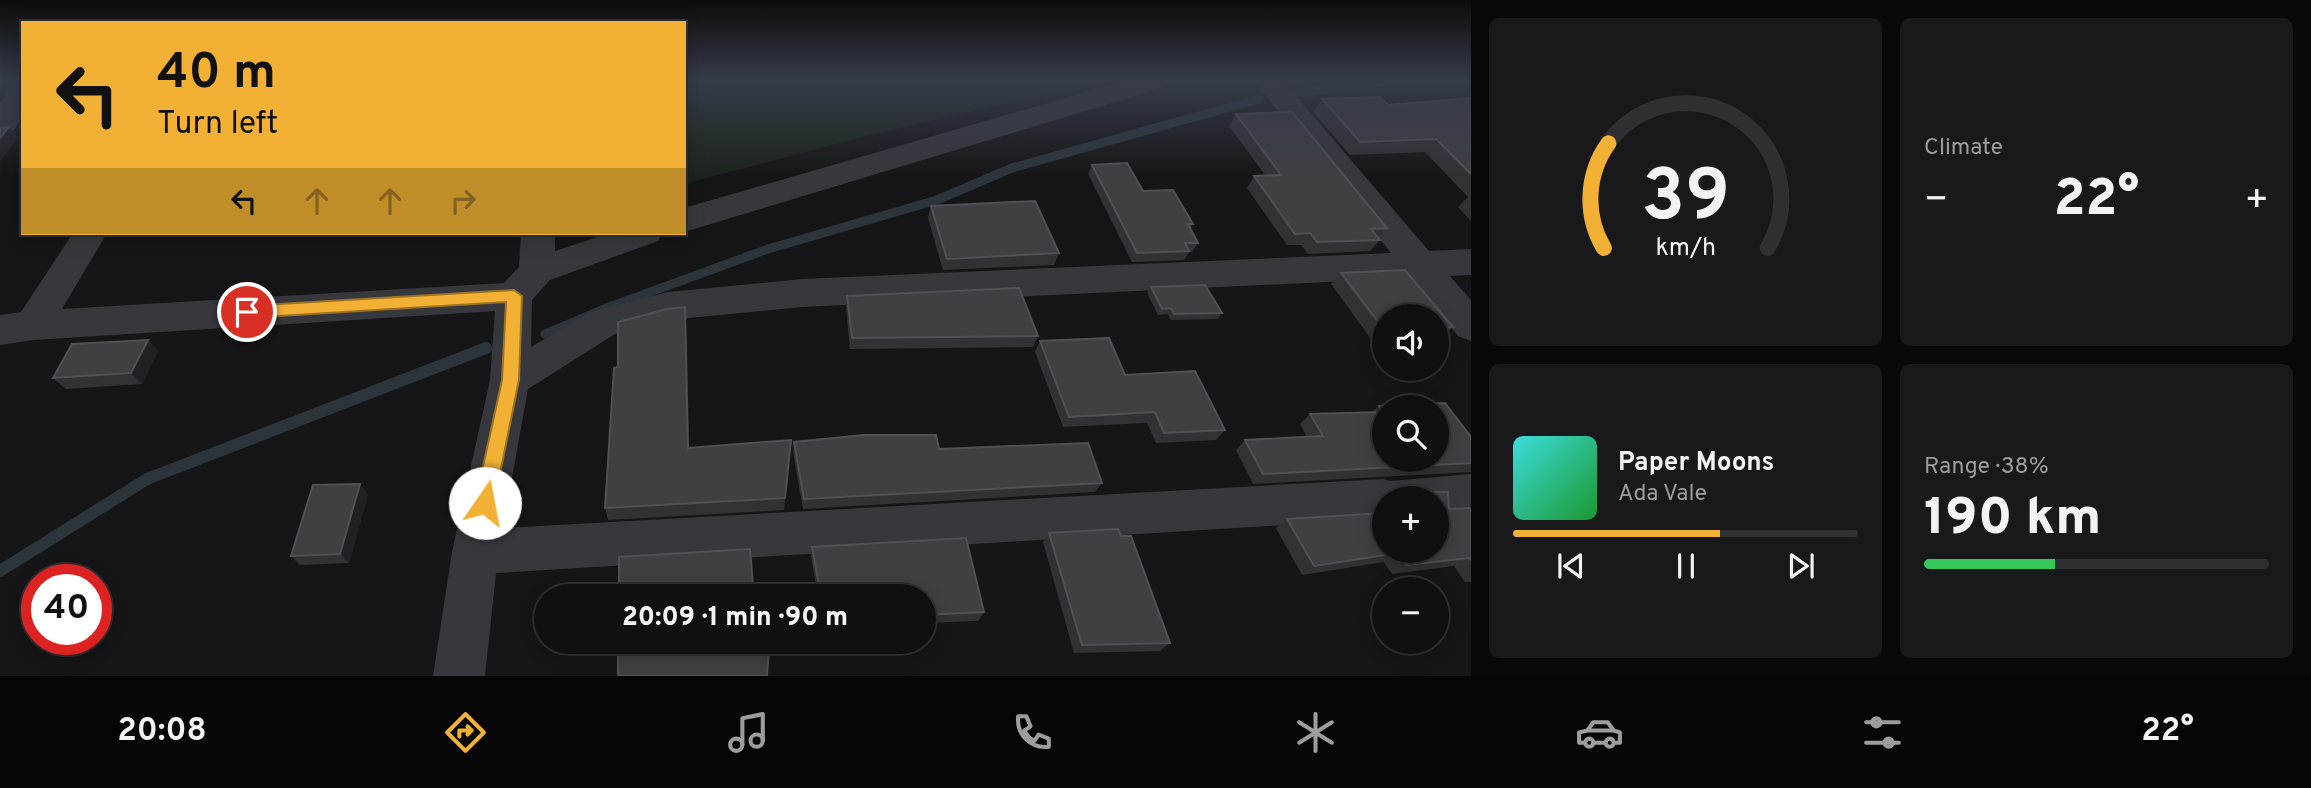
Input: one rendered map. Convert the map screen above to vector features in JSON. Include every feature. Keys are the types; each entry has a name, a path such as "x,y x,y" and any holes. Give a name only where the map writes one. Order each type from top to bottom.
{"street":[{"path":"686,219 1048,113"},
{"path":"1294,113 1471,326"},
{"path":"16,327 88,235"},
{"path":"16,327 530,266 639,235"},
{"path":"510,380 604,322 668,306 802,293 1471,262"},
{"path":"459,676 475,552 530,266"},
{"path":"1449,495 1471,494"},
{"path":"475,552 1372,500"}],"shaded area":[{"path":"686,113 966,113 686,183"}],"building":[{"path":"1292,113 1387,228 1371,229 1380,240 1317,242 1310,233 1295,234 1254,176 1281,175 1236,114"},
{"path":"1334,113 1471,113 1471,174 1436,139 1360,142"},
{"path":"9,127 0,138 0,128"},
{"path":"1127,163 1143,191 1173,190 1193,224 1188,224 1198,243 1185,243 1189,251 1137,253 1092,165"},
{"path":"1035,201 1059,253 947,259 931,206"},
{"path":"1405,270 1434,304 1372,304 1372,314 1341,273"},
{"path":"1205,285 1222,313 1174,314 1171,308 1162,309 1151,287"},
{"path":"1019,288 1038,336 852,338 847,296"},
{"path":"685,307 688,448 791,440 785,498 605,508 614,368 618,367 618,322"},
{"path":"1109,338 1125,375 1195,371 1225,430 1164,433 1155,412 1069,417 1040,341"},
{"path":"148,340 131,373 53,378 72,344"},
{"path":"1449,408 1471,437 1471,463 1449,464"},
{"path":"1372,412 1372,468 1263,474 1245,440 1323,436 1310,414"},
{"path":"864,435 936,435 939,449 1088,443 1102,483 804,499 794,442"},
{"path":"360,484 340,554 291,556 313,485"},
{"path":"1471,508 1471,560 1449,560 1449,509"},
{"path":"1372,514 1372,557 1314,566 1287,519"},
{"path":"1118,529 1121,536 1131,536 1170,643 1082,645 1049,533"},
{"path":"966,538 984,612 936,614 936,584 819,584 812,547"},
{"path":"750,549 753,584 619,584 619,557"},
{"path":"618,654 769,654 767,676 618,676"}],"waterway":[{"path":"545,334 612,306 768,249 937,200 1012,168 1211,113"},
{"path":"0,571 147,479 486,348"}],"route":[{"path":"247,312 514,296 510,380 485,503"}]}
